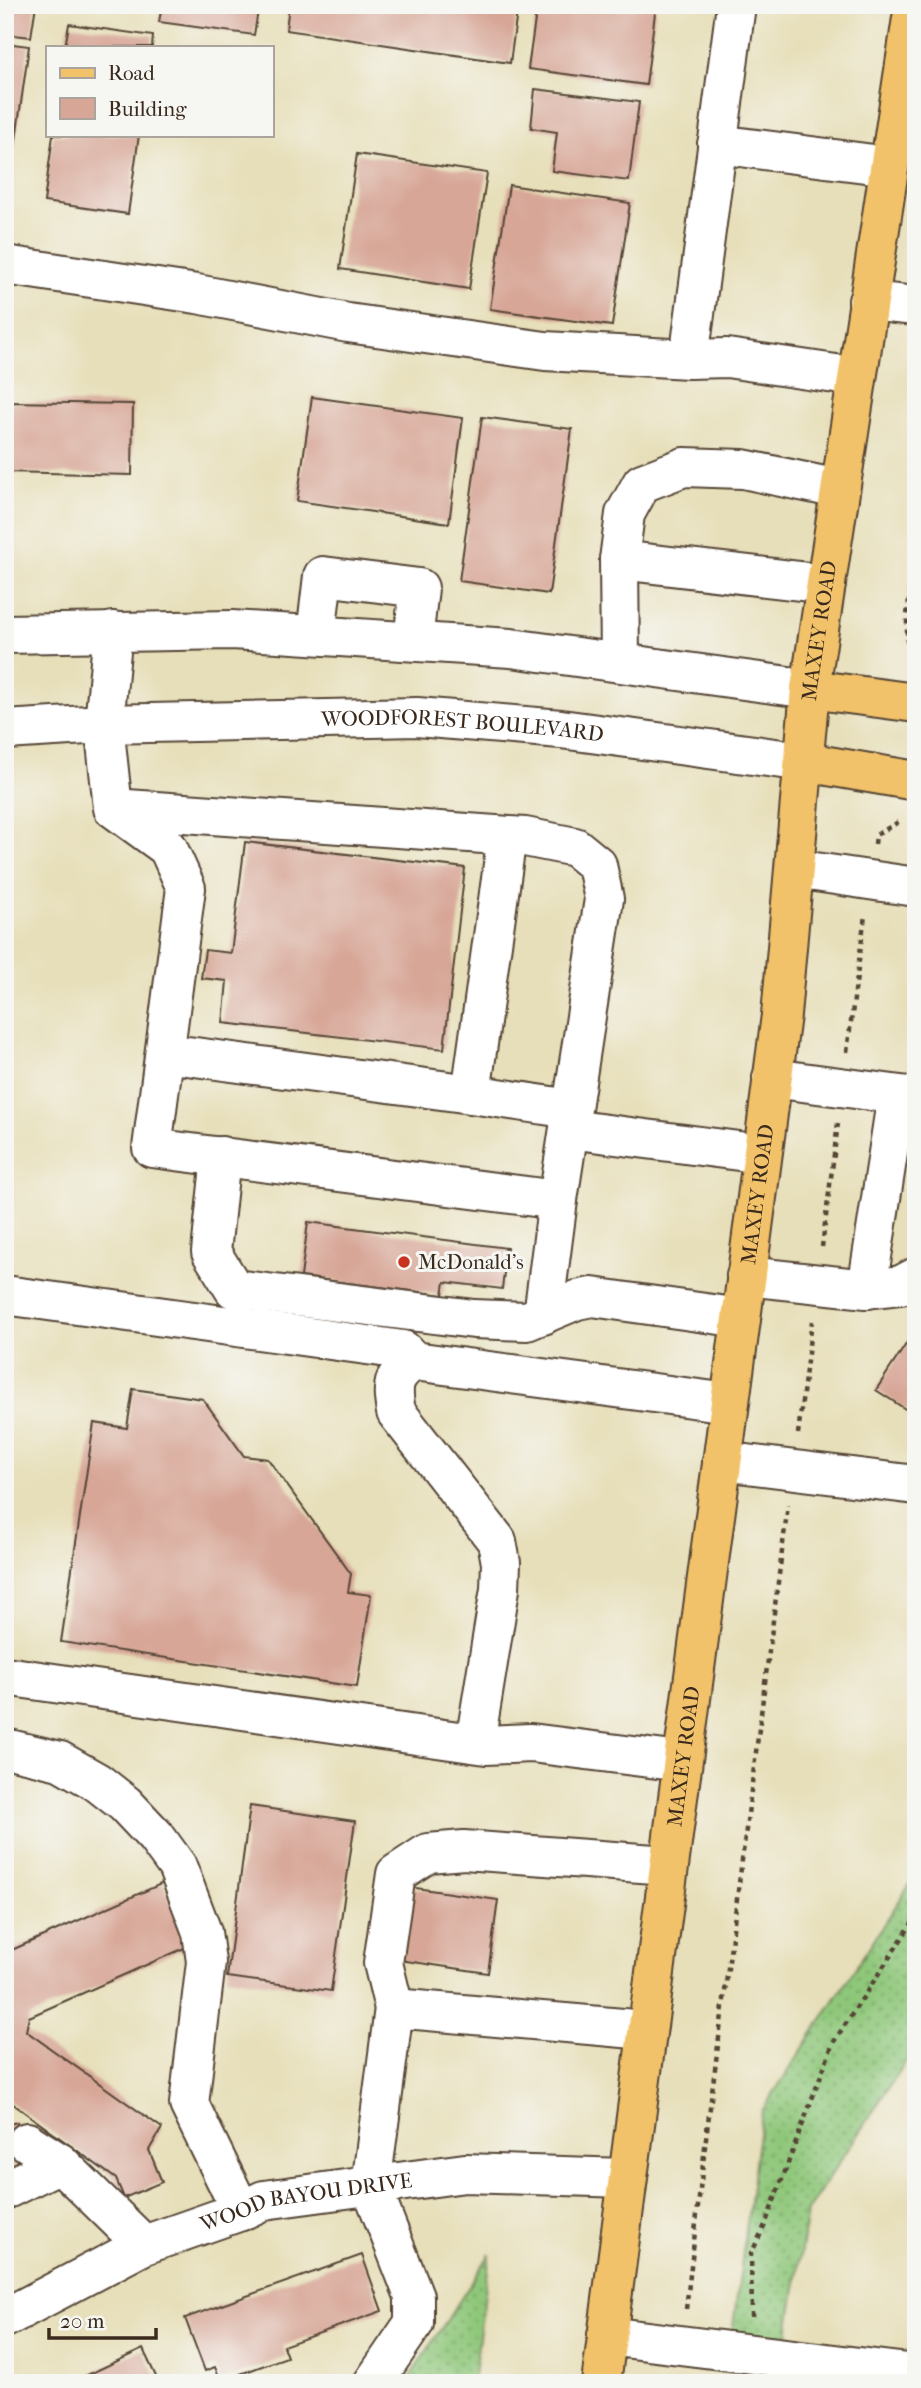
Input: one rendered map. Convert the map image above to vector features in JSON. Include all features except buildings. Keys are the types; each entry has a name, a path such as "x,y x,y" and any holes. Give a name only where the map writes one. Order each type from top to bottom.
{"main road":[{"name":"MAXEY ROAD","path":"601,2383 772,1078 795,869 810,689 914,5"},
{"path":"810,689 916,703"},
{"name":"WOODFOREST BOULEVARD","path":"805,762 916,781"}],"street":[{"path":"689,359 736,5"},
{"path":"717,144 889,166"},
{"path":"5,265 197,294 361,325 545,351 689,359 727,358 856,377"},
{"path":"868,302 916,306"},
{"path":"620,662 619,560 625,514 642,482 684,467 743,469 839,489"},
{"path":"619,560 825,584"},
{"path":"316,635 323,576 419,588 413,641"},
{"path":"5,634 232,630 413,641 511,648 810,689"},
{"path":"113,631 104,724 113,807 168,848 187,888 152,1148 558,1199"},
{"name":"WOODFOREST BOULEVARD","path":"5,730 104,724 417,717 561,729 805,762"},
{"path":"113,807 508,836 575,847 597,865 604,899 543,1315"},
{"path":"471,1094 508,836"},
{"path":"795,869 916,887"},
{"path":"165,1053 471,1094 570,1119 762,1154"},
{"path":"772,1078 907,1096 867,1289"},
{"path":"221,1156 211,1252 234,1289 474,1319 527,1321 577,1300 592,1297 741,1318"},
{"path":"746,1276 867,1289 901,1285 916,1277"},
{"path":"5,1295 403,1350 414,1362"},
{"path":"475,1744 500,1589 501,1563 497,1541 396,1412 393,1392 396,1377 403,1368 414,1362 729,1403"},
{"path":"722,1461 916,1485"},
{"path":"5,1676 475,1744 531,1743 681,1762"},
{"path":"5,1748 60,1761 97,1782 125,1804 177,1866 202,1932 205,1962 189,2104 241,2211"},
{"path":"373,2383 414,2323 414,2296 371,2186 394,2008 383,1963 396,1874 428,1853 464,1850 668,1865"},
{"path":"394,2008 646,2030"},
{"path":"27,2142 60,2163 144,2245"},
{"path":"5,2190 60,2163"},
{"name":"WOOD BAYOU DRIVE","path":"5,2318 144,2245 241,2211 264,2200 465,2173 626,2178"},
{"path":"607,2336 916,2374"}],"path":[{"path":"916,550 907,615 907,641 916,655"},
{"path":"682,2346 706,2138 869,880 876,835 902,820"},
{"path":"752,2322 751,2254 765,2225 834,2043 916,1917"}],"green space":[{"path":"916,1875 916,2046 807,2211 787,2340 732,2334 762,2111"},
{"path":"490,2254 473,2383 406,2383"}],"place":[{"name":"McDonald's","path":"404,1262"}]}
